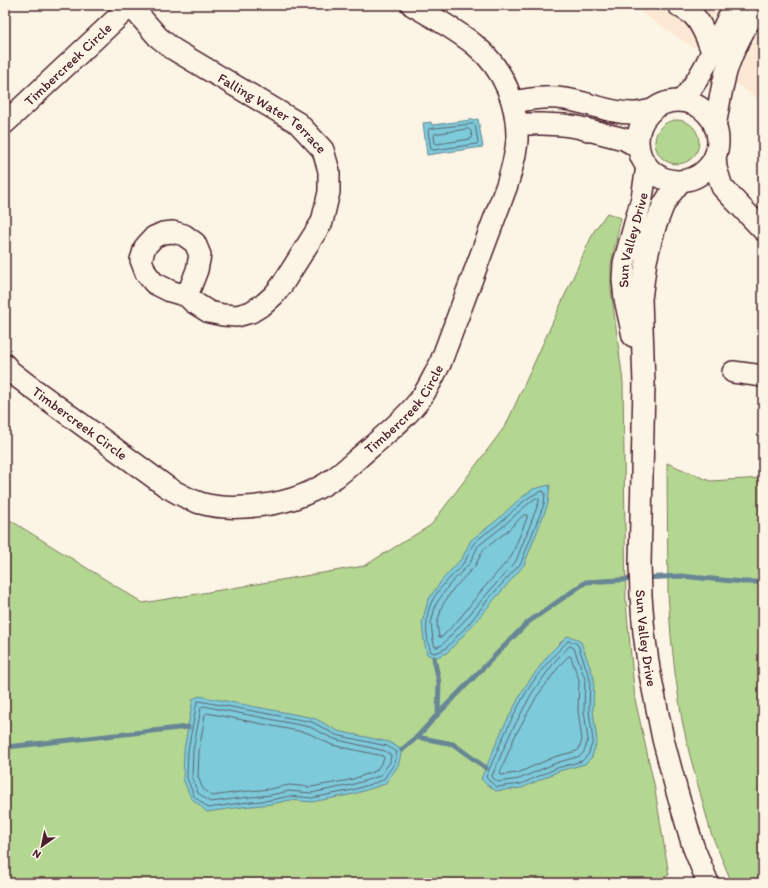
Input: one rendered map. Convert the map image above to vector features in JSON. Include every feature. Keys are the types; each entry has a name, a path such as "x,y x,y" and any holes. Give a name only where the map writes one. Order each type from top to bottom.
{"street":[{"name":"Timbercreek Circle","path":"5,123 131,5"},
{"name":"Falling Water Terrace","path":"131,5 158,37 173,49 298,123 323,150 329,171 329,192 322,222 282,285 269,300 251,312 237,316 209,312 193,302 187,296"},
{"name":"Timbercreek Circle","path":"5,365 10,371 28,385 167,487 200,503 219,506 260,506 281,503 298,498 337,476 401,421 421,398 432,381 440,364 507,185 517,141 517,124 513,102 507,86 489,59 477,46 463,36 412,5"},
{"path":"685,10 711,14 723,10 730,5"},
{"path":"681,101 692,89 703,70 735,5"},
{"name":"Sun Valley Drive","path":"708,883 694,846 665,747 649,670 644,633 640,564 644,384 641,299 646,261 660,211 669,196 687,179 704,172 715,156 718,136 715,127 720,93 726,71 734,50 747,24 759,5"},
{"path":"685,10 700,26 712,51"},
{"path":"513,102 530,99 558,98 616,111 634,113 652,110"},
{"path":"517,124 563,125 577,127 624,139 638,147 638,133 643,121 652,110 671,101 681,101 699,107 708,116 715,127"},
{"name":"Sun Valley Drive","path":"638,147 641,157 655,174 665,179 687,179"},
{"path":"715,156 716,168 722,187 763,230"},
{"name":"Sun Valley Drive","path":"644,384 625,299 624,262 642,198 647,166"},
{"path":"687,179 722,187"},
{"path":"733,372 763,376"}],"shaded area":[{"path":"630,5 721,5 694,48"},
{"path":"763,27 763,102 735,83 748,50"}],"green space":[{"path":"673,120 681,120 686,121 693,126 698,133 698,151 693,158 686,163 673,164 665,161 658,154 655,146 655,138 658,130 665,123"},
{"path":"607,213 621,218 611,264 611,289 623,382 626,603 635,699 654,784 669,875 654,883 5,883 5,517 143,603 364,566 431,525 506,425 594,231"},
{"path":"667,463 710,481 763,478 763,883 732,883 711,833 689,752 682,720 671,636 668,593"}],"water":[{"path":"478,119 483,147 427,155 423,123 431,122 432,125"},
{"path":"550,485 548,504 524,565 447,653 434,658 427,654 422,623 428,600 442,580 462,558 471,540 496,521 516,502 533,489"},
{"path":"567,636 575,638 581,642 594,678 593,710 597,741 592,757 585,764 559,771 522,788 496,791 481,779 502,730 524,688 549,654"},
{"path":"199,696 314,718 338,731 389,742 402,750 398,766 385,784 354,794 312,802 290,800 272,804 207,812 191,798 183,779 184,750 193,699"}],"waterway":[{"path":"644,578 681,576 743,582 763,582"},
{"path":"402,750 417,737 527,623 586,582 636,579"},
{"path":"434,658 439,682 438,714"},
{"path":"5,746 7,747 188,727"},
{"path":"417,737 453,744 486,768"}]}
